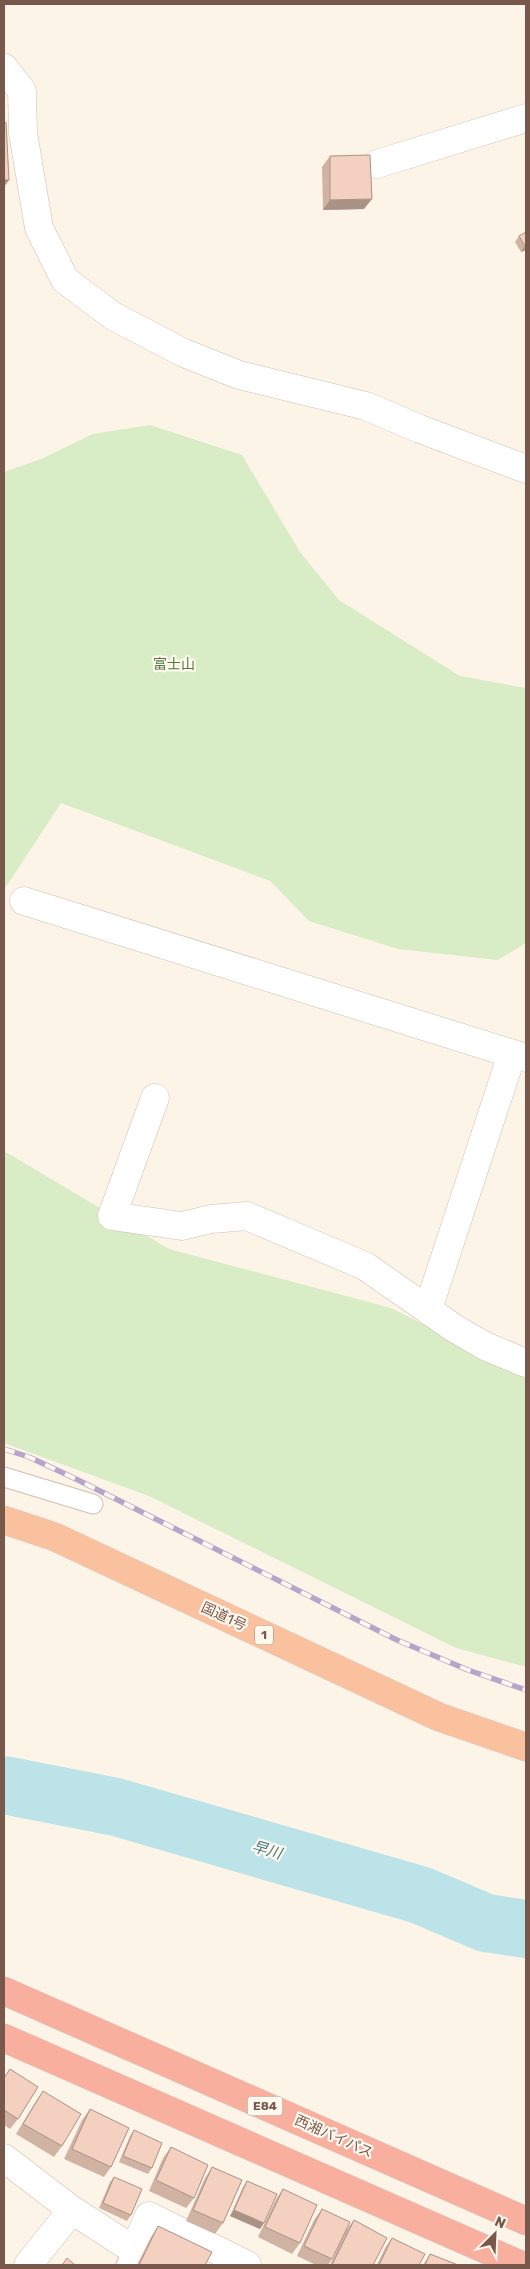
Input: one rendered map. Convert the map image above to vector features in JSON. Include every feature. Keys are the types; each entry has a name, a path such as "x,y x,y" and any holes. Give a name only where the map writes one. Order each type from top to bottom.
{"highway":[{"name":"国道1号","path":"4,1520 55,1537 439,1716 526,1747"},
{"name":"西湘バイパス","path":"4,1991 526,2221"},
{"path":"4,2038 521,2265"}],"street":[{"path":"4,68 22,91 23,133 39,228 65,280 113,316 184,353 239,375 366,406 428,433 526,469"},
{"path":"377,164 526,118"},
{"path":"24,901 519,1056 428,1309"},
{"path":"156,1098 112,1216 182,1226 211,1219 247,1216 365,1266 454,1328 485,1346 526,1363"},
{"path":"4,2158 130,2257 149,2216 247,2265"},
{"path":"28,2265 72,2210"}],"lane":[{"path":"4,1477 73,1496 93,1504"}],"green space":[{"name":"富士山","path":"150,425 242,455 300,552 339,600 460,676 526,688 526,943 498,960 398,949 309,921 270,881 61,803 4,890 4,472 41,459 93,434"},
{"path":"4,1151 169,1249 391,1308 526,1376 526,1667 456,1648 149,1496 4,1443"}],"building":[{"path":"6,122 9,180 4,180 4,123"},
{"path":"370,155 372,199 330,200 330,156"},
{"path":"526,232 526,246 525,246 519,236"},
{"path":"10,2069 38,2087 18,2119 4,2110 4,2078"},
{"path":"43,2091 81,2114 62,2146 23,2124"},
{"path":"90,2109 129,2128 111,2167 72,2149"},
{"path":"134,2130 162,2143 152,2168 123,2156"},
{"path":"171,2147 208,2165 194,2198 156,2180"},
{"path":"212,2167 242,2180 223,2223 193,2210"},
{"path":"114,2177 142,2189 131,2215 103,2203"},
{"path":"247,2181 277,2194 264,2223 234,2210"},
{"path":"283,2189 317,2205 300,2243 265,2227"},
{"path":"322,2209 350,2222 332,2259 304,2246"},
{"path":"354,2220 387,2238 373,2265 332,2265"},
{"path":"158,2226 212,2252 205,2265 139,2265"},
{"path":"392,2238 425,2254 419,2265 379,2265"},
{"path":"430,2254 458,2265 425,2265"},
{"path":"67,2258 75,2265 62,2265"}],"waterway":[{"name":"早川","path":"4,1785 116,1807 420,1895 486,1923 526,1929"}],"railway":[{"path":"4,1449 29,1457 76,1479 397,1640 468,1670 526,1690"}]}
